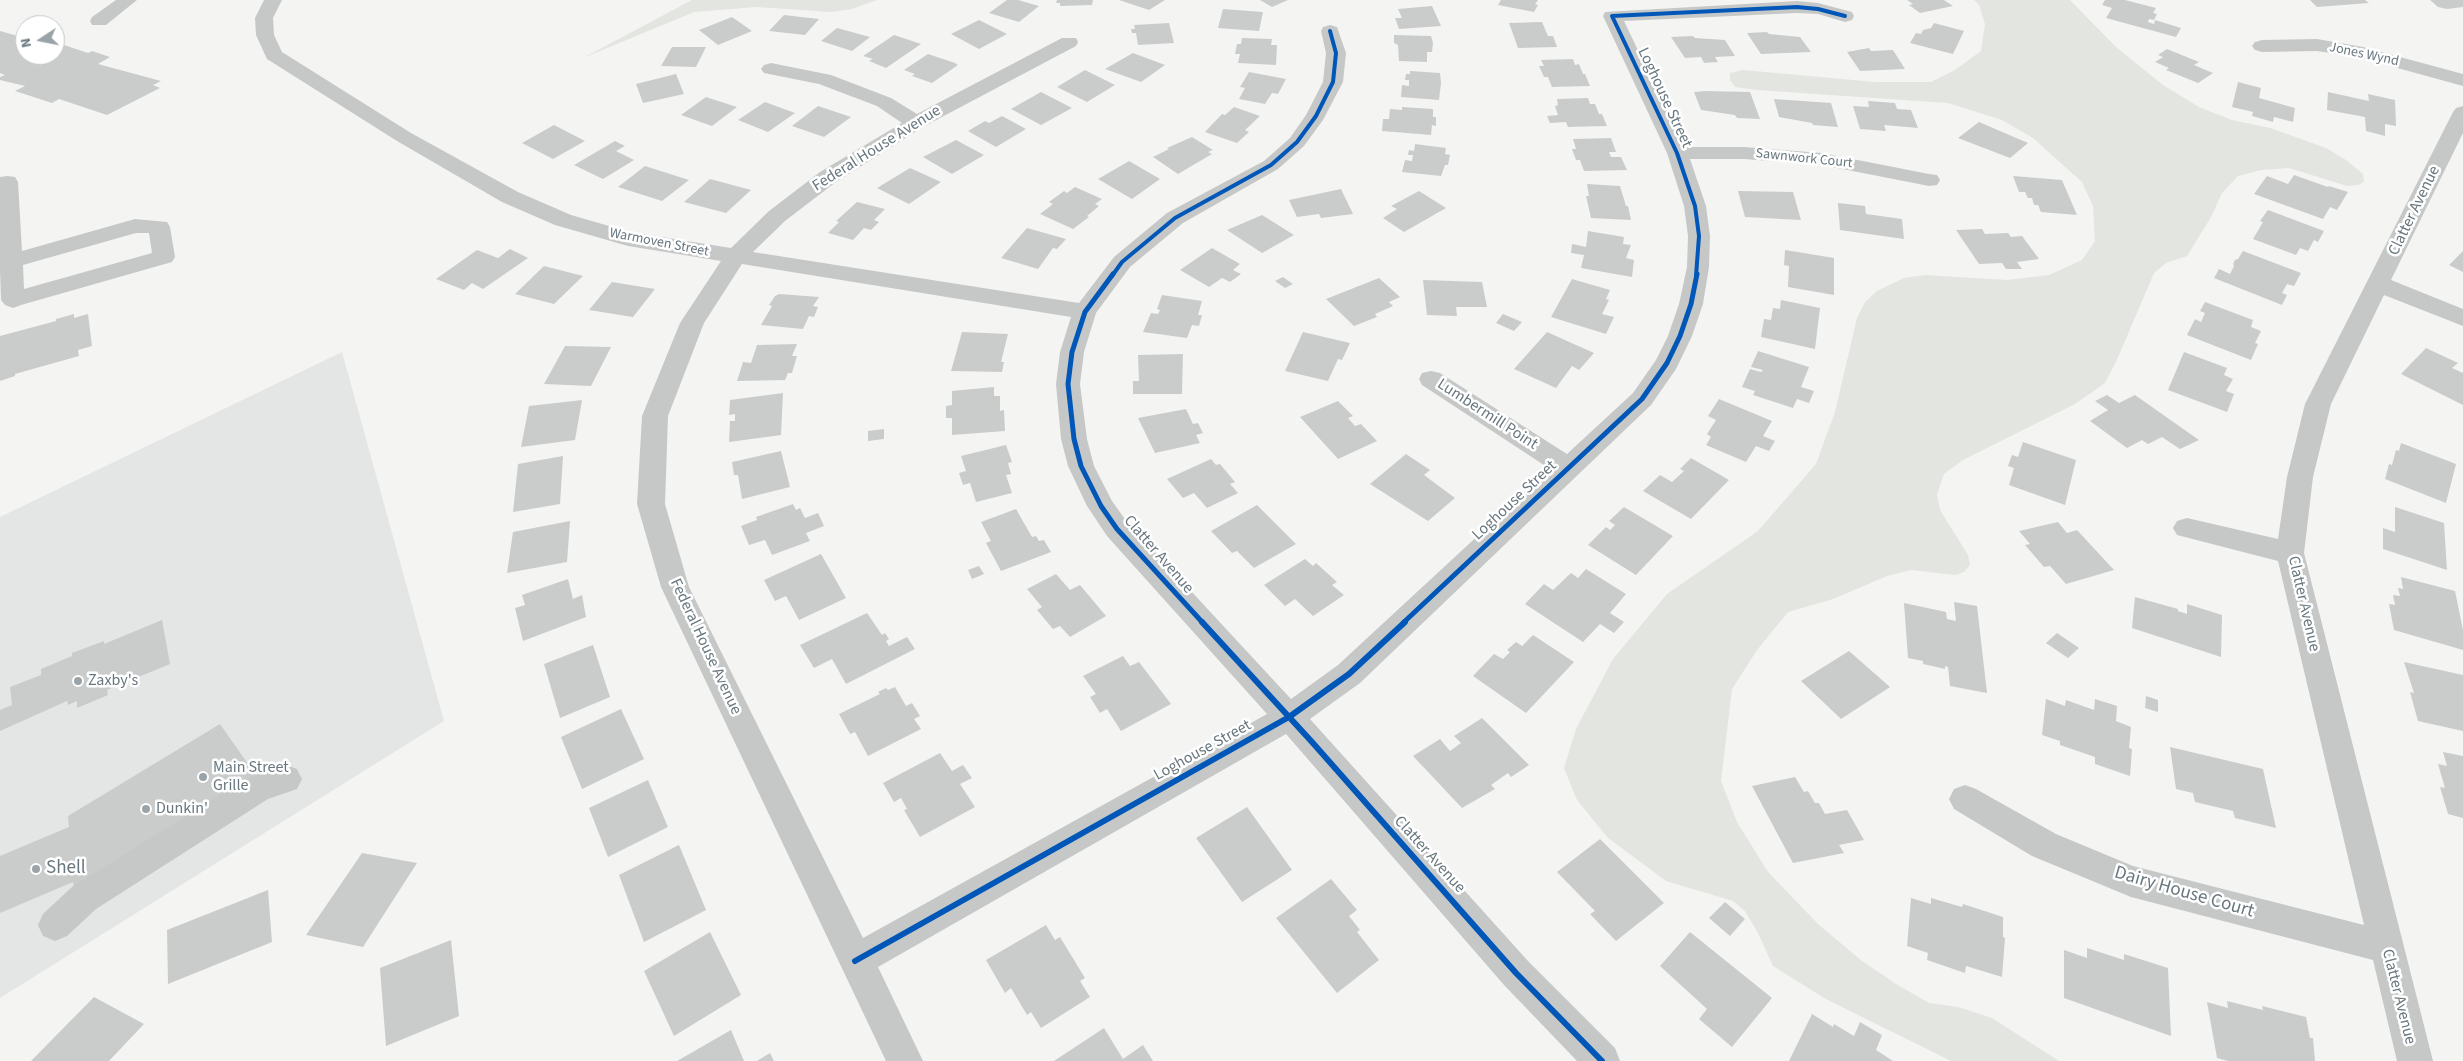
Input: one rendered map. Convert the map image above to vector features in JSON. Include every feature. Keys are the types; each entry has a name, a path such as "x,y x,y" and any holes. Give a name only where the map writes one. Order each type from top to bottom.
{"street":[{"path":"99,21 128,0"},
{"name":"Warmoven Street","path":"273,0 264,18 266,35 274,55 404,137 510,197 563,220 628,239 1085,312"},
{"name":"Loghouse Street","path":"855,961 1289,717 1349,674 1642,399 1667,363 1680,336 1691,304 1698,266 1699,236 1695,206 1677,153 1612,16 1797,7 1845,16"},
{"name":"Clatter Avenue","path":"1330,31 1336,53 1333,82 1316,116 1297,142 1271,165 1175,218 1122,262 1085,312 1072,352 1068,402 1074,439 1082,466 1101,506 1124,536 1289,717 1516,973 1602,1061"},
{"name":"Federal House Avenue","path":"905,1061 675,588 651,504 656,416 692,323 735,257 777,216 828,177 916,123 1069,42"},
{"name":"Jones Wynd","path":"2262,46 2317,45 2363,53 2463,80"},
{"path":"771,69 824,79 884,102 916,123"},
{"name":"Clatter Avenue","path":"2415,1061 2385,947 2290,553 2300,477 2318,404 2463,112"},
{"name":"Sawnwork Court","path":"1677,153 1744,154 1822,159 1929,180"},
{"path":"0,184 6,182 11,261 14,300 164,257 159,227 135,226 11,261"},
{"path":"2379,284 2463,318"},
{"name":"Lumbermill Point","path":"1431,379 1568,468"},
{"path":"2187,528 2290,553"},
{"path":"55,925 84,898 258,788 286,778"},
{"name":"Dairy House Court","path":"1965,799 2044,845 2131,881 2385,947"}],"shaded area":[{"path":"692,0 877,0 852,9 831,12 756,7 694,12 583,58"},
{"path":"1974,0 2070,0 2116,47 2163,85 2199,107 2232,120 2270,128 2326,148 2346,160 2363,174 2364,182 2358,185 2347,186 2289,168 2261,170 2238,176 2222,193 2211,217 2187,256 2166,263 2154,273 2116,362 2105,383 2075,404 1963,460 1944,474 1937,494 1940,510 1968,555 1970,565 1964,572 1955,575 1911,570 1887,576 1833,599 1788,612 1757,650 1732,689 1721,781 1737,822 1768,872 1819,925 1862,961 1896,984 1929,1003 1958,1007 1992,1018 2059,1061 1951,1061 1826,999 1773,966 1758,933 1745,911 1733,901 1666,881 1608,838 1577,800 1564,768 1576,729 1613,659 1667,594 1758,531 1816,464 1835,412 1857,318 1865,302 1877,291 1904,278 1925,275 2007,280 2049,275 2082,260 2095,241 2093,206 2082,182 2033,138 2002,120 1948,103 1757,90 1735,87 1730,80 1730,73 1743,70 1875,82 1931,82 1955,70 1981,51 1985,24 1979,5"},
{"path":"342,352 444,721 0,998 0,517"}],"building":[{"path":"1007,0 1018,0 1039,6 1019,22 989,13"},
{"path":"1057,0 1093,0 1092,5 1060,6 1060,3 1056,3"},
{"path":"1119,0 1165,0 1149,10"},
{"path":"1260,0 1288,0 1272,7"},
{"path":"1501,0 1538,0 1535,4 1538,5 1534,12 1498,5"},
{"path":"1907,0 1944,0 1953,6 1920,13 1909,5 1913,4"},
{"path":"2105,0 2125,0 2156,8 2153,13 2157,14 2154,20 2149,19 2148,22 2154,24 2155,20 2181,28 2176,37 2106,18 2112,8 2102,5"},
{"path":"2310,0 2365,0 2369,3 2317,7"},
{"path":"2430,0 2463,0 2463,7 2447,9 2438,7"},
{"path":"1432,6 1441,26 1399,29 1395,18 1402,18 1398,9"},
{"path":"1223,9 1263,12 1259,31 1218,28"},
{"path":"784,15 819,19 805,35 769,31"},
{"path":"732,17 752,31 718,45 699,30"},
{"path":"979,20 1007,34 979,49 951,34"},
{"path":"1542,22 1548,36 1553,36 1557,47 1518,48 1509,23"},
{"path":"1169,23 1174,43 1138,45 1136,33 1132,33 1131,29 1135,29 1134,25"},
{"path":"1934,23 1964,31 1953,54 1910,43 1916,33 1921,34 1923,30 1931,28"},
{"path":"837,28 870,37 852,51 821,41"},
{"path":"0,31 15,35 15,65 65,65 65,45 88,53 92,51 110,57 98,64 161,81 153,85 160,88 107,115 59,99 52,103 15,91 25,86 0,80 0,77 5,75 0,73"},
{"path":"1767,32 1769,34 1800,37 1811,52 1761,54 1747,33"},
{"path":"894,35 921,44 886,68 869,61 873,59 863,56"},
{"path":"1394,35 1431,36 1433,43 1432,52 1427,52 1427,62 1399,61 1398,45 1394,43"},
{"path":"1693,36 1695,38 1725,40 1735,56 1715,57 1718,62 1704,63 1701,57 1685,58 1671,37"},
{"path":"1242,38 1272,39 1271,45 1277,45 1276,65 1238,63 1240,54 1235,54 1237,44 1241,44"},
{"path":"672,47 706,47 696,67 661,66"},
{"path":"1869,48 1871,51 1893,50 1905,69 1860,71 1847,52"},
{"path":"2167,49 2199,62 2194,65 2213,73 2198,83 2166,70 2169,68 2155,62 2163,57 2158,55"},
{"path":"1133,53 1165,65 1141,82 1105,69"},
{"path":"928,54 958,65 932,83 912,76 915,74 904,70"},
{"path":"1573,59 1575,65 1579,64 1590,86 1552,87 1548,77 1544,77 1539,66 1544,66 1541,60"},
{"path":"1085,70 1115,85 1087,102 1057,87"},
{"path":"1410,71 1440,73 1439,100 1401,97 1402,85 1409,86 1409,80 1405,80 1406,74 1410,74"},
{"path":"1249,72 1286,79 1278,94 1272,93 1265,104 1239,99 1245,88 1240,87"},
{"path":"676,74 684,94 643,103 636,84"},
{"path":"2238,82 2261,88 2259,98 2295,108 2293,122 2274,117 2273,122 2252,116 2253,112 2232,107"},
{"path":"1041,92 1072,108 1041,125 1011,109"},
{"path":"1694,92 1750,92 1760,119 1737,118 1735,115 1701,110"},
{"path":"2328,92 2369,101 2368,94 2395,100 2396,126 2385,124 2385,136 2366,131 2365,117 2327,110"},
{"path":"706,97 737,107 712,126 681,115"},
{"path":"1588,98 1590,104 1595,104 1599,114 1602,114 1607,126 1568,127 1566,122 1550,123 1547,116 1558,115 1555,106 1558,105 1557,99"},
{"path":"1774,99 1831,103 1838,127 1813,125 1812,123 1779,117"},
{"path":"1868,101 1895,103 1897,109 1911,110 1918,128 1884,125 1886,131 1860,129 1853,106 1869,107"},
{"path":"765,102 795,113 768,132 738,120"},
{"path":"818,106 851,117 824,137 792,126"},
{"path":"1234,107 1260,116 1245,130 1249,132 1237,143 1205,132 1222,114 1225,115"},
{"path":"1402,107 1433,109 1433,117 1436,117 1436,126 1432,125 1431,135 1382,131 1383,119 1389,119 1390,109 1402,110"},
{"path":"1002,116 1026,129 996,147 968,131 985,121 989,123"},
{"path":"1979,122 2028,143 2010,158 1958,138"},
{"path":"554,125 585,141 553,159 522,143"},
{"path":"1192,137 1213,150 1208,152 1212,154 1178,174 1153,157 1169,149 1167,148"},
{"path":"1611,138 1616,152 1609,152 1611,157 1621,157 1627,170 1584,171 1580,160 1576,160 1572,149 1576,149 1573,139"},
{"path":"956,140 984,155 952,174 923,157"},
{"path":"615,141 625,146 616,151 634,160 603,179 574,165"},
{"path":"1415,144 1446,148 1445,154 1450,155 1448,165 1445,165 1441,176 1402,172 1405,160 1412,161 1413,155 1408,155 1409,150 1414,151"},
{"path":"1129,161 1160,179 1132,199 1098,179"},
{"path":"645,166 689,180 662,201 618,187"},
{"path":"910,168 941,182 909,204 877,188"},
{"path":"2294,175 2348,192 2337,210 2330,207 2323,219 2254,194 2267,176 2288,184"},
{"path":"2013,176 2062,180 2077,215 2041,212 2038,205 2034,205 2032,198 2028,198 2025,192 2019,192"},
{"path":"710,179 751,190 726,213 684,202"},
{"path":"1587,184 1620,186 1631,220 1591,218 1586,196 1589,196"},
{"path":"1075,187 1102,199 1095,204 1099,206 1087,216 1089,217 1073,229 1040,214 1053,204 1049,202 1064,191 1067,193"},
{"path":"1341,189 1353,214 1321,218 1319,214 1297,217 1289,200"},
{"path":"1419,191 1446,208 1404,232 1383,218 1397,209 1391,206"},
{"path":"1738,191 1793,192 1801,220 1745,217"},
{"path":"857,202 885,209 874,220 879,222 871,230 864,228 853,240 828,233 839,222 836,221"},
{"path":"1838,203 1865,206 1866,214 1902,219 1904,239 1840,230"},
{"path":"2268,210 2324,231 2318,242 2314,240 2308,251 2300,248 2296,255 2253,239 2263,222 2260,221"},
{"path":"1262,215 1294,235 1262,253 1227,230"},
{"path":"1027,228 1066,239 1057,249 1053,248 1038,269 1001,258"},
{"path":"1982,229 1985,234 2008,233 2011,237 2022,236 2039,259 2017,262 2022,269 2006,269 2002,263 1979,264 1956,230"},
{"path":"1588,231 1624,237 1623,244 1631,245 1626,258 1634,260 1632,277 1581,268 1584,255 1571,253 1572,244 1586,247"},
{"path":"1212,248 1240,264 1233,270 1241,274 1230,282 1222,278 1209,287 1180,270"},
{"path":"510,249 528,258 483,289 472,283 464,290 436,279 477,250 498,258"},
{"path":"1785,250 1834,258 1834,295 1788,287 1789,266 1784,265"},
{"path":"2243,251 2301,273 2294,286 2287,284 2282,293 2287,295 2282,305 2214,278 2219,269 2230,274 2235,260 2238,259"},
{"path":"2463,251 2463,272 2449,265"},
{"path":"544,266 583,276 554,304 515,294"},
{"path":"1283,277 1293,284 1285,288 1275,281"},
{"path":"1379,278 1400,297 1389,302 1393,306 1375,314 1377,317 1354,326 1326,299"},
{"path":"1572,279 1610,290 1606,299 1609,300 1602,314 1614,317 1606,334 1551,317"},
{"path":"1423,280 1482,282 1487,307 1456,307 1457,316 1427,315"},
{"path":"612,282 655,289 633,317 589,310"},
{"path":"779,294 819,297 813,306 818,307 814,317 809,316 803,329 761,325 772,306 769,305 775,296"},
{"path":"1162,295 1202,301 1198,315 1202,315 1199,326 1192,325 1187,338 1143,332 1151,313 1158,314 1160,310 1157,309"},
{"path":"1781,300 1820,308 1815,349 1761,337 1764,319 1771,320 1773,308 1780,309"},
{"path":"2205,302 2253,320 2251,327 2261,331 2255,343 2258,344 2251,360 2187,335 2195,319 2201,322 2205,313 2200,311"},
{"path":"74,314 74,318 88,314 92,346 78,350 79,356 15,374 15,376 0,381 0,336 56,321 56,319"},
{"path":"1503,314 1522,322 1514,331 1496,323"},
{"path":"962,332 1008,334 1001,362 1004,362 1002,372 951,371"},
{"path":"1303,332 1350,343 1342,360 1338,359 1328,381 1285,371"},
{"path":"1547,332 1594,353 1579,370 1572,366 1556,388 1514,369"},
{"path":"797,344 792,356 797,356 792,373 788,373 785,380 737,381 743,362 751,363 757,345"},
{"path":"565,346 611,347 591,386 544,384"},
{"path":"2426,348 2458,363 2452,368 2463,373 2463,405 2401,374"},
{"path":"1758,351 1809,367 1801,387 1814,391 1809,403 1797,399 1793,408 1753,395 1755,391 1742,387 1750,369 1761,372 1763,370 1751,367"},
{"path":"2184,352 2227,368 2224,375 2233,379 2226,391 2234,394 2227,412 2168,390"},
{"path":"1183,354 1182,394 1133,394 1133,381 1139,381 1138,355"},
{"path":"994,387 994,396 1000,396 1000,411 1004,410 1005,431 952,435 952,418 946,418 946,406 952,405 952,391"},
{"path":"783,393 781,435 729,442 730,421 735,421 735,414 729,415 730,400"},
{"path":"2107,395 2119,403 2135,395 2199,440 2180,449 2162,437 2148,444 2142,440 2127,448 2090,421 2108,410 2095,401"},
{"path":"1719,399 1772,421 1763,436 1775,441 1769,451 1756,446 1746,462 1706,445 1711,437 1707,434 1716,420 1708,416"},
{"path":"582,400 575,440 521,447 529,406"},
{"path":"1338,401 1353,416 1348,418 1355,426 1361,424 1377,441 1338,459 1300,417"},
{"path":"1186,409 1193,424 1198,423 1203,433 1196,435 1200,443 1155,453 1138,418"},
{"path":"884,429 884,439 868,441 868,431"},
{"path":"2023,442 2076,460 2065,505 2009,485 2014,468 2008,466 2012,455 2018,457"},
{"path":"2401,443 2456,464 2446,503 2385,479 2389,464 2392,465 2396,450 2399,451"},
{"path":"1006,445 1012,462 1008,463 1011,474 1006,475 1012,493 976,502 970,483 963,485 959,473 966,471 961,456"},
{"path":"781,451 790,487 742,499 738,475 734,475 732,462"},
{"path":"1406,454 1430,470 1424,475 1455,498 1428,521 1370,484"},
{"path":"563,456 560,504 513,512 518,464"},
{"path":"1691,458 1729,480 1691,519 1643,491 1660,475 1672,482 1684,471 1680,469"},
{"path":"1211,459 1216,465 1220,464 1235,482 1230,484 1238,493 1207,508 1194,493 1183,498 1167,479"},
{"path":"793,504 796,510 800,508 805,518 818,513 824,526 806,533 810,541 772,555 765,540 749,545 741,526 757,520 756,517"},
{"path":"1257,505 1296,544 1254,568 1237,551 1232,553 1211,531"},
{"path":"1624,507 1673,536 1636,575 1588,545 1606,527 1610,530 1615,525 1609,521"},
{"path":"2395,507 2444,523 2447,570 2383,549 2383,528 2395,532"},
{"path":"1016,509 1032,537 1036,536 1039,541 1044,540 1051,552 1001,571 986,543 991,541 981,522"},
{"path":"570,521 567,562 507,573 513,532"},
{"path":"2058,522 2067,533 2077,530 2114,570 2066,584 2050,566 2044,567 2025,545 2030,544 2019,531"},
{"path":"821,554 846,598 799,620 786,596 775,601 764,580"},
{"path":"1305,559 1313,566 1316,563 1337,582 1332,585 1344,595 1313,616 1295,599 1285,606 1264,585"},
{"path":"979,566 984,574 972,579 968,570"},
{"path":"1586,569 1626,594 1610,613 1624,622 1614,633 1600,624 1583,642 1525,604 1544,584 1553,590 1571,573 1578,578"},
{"path":"1056,574 1070,590 1080,585 1106,616 1070,637 1060,626 1053,629 1037,610 1042,607 1027,589"},
{"path":"2401,577 2455,591 2463,630 2463,650 2394,630 2389,604 2395,605 2393,595 2400,596 2398,588 2403,589"},
{"path":"568,579 573,599 582,595 586,617 523,641 515,608 525,605 522,595"},
{"path":"2135,597 2178,609 2178,611 2187,614 2187,604 2222,615 2221,657 2132,628"},
{"path":"1954,602 1977,606 1987,693 1950,686 1948,667 1945,666 1945,669 1908,658 1904,603 1946,612 1947,619 1956,621"},
{"path":"867,613 882,635 885,633 889,639 886,641 889,646 907,637 915,649 846,684 832,659 814,668 800,645"},
{"name":"Zaxby's","path":"162,620 170,664 107,690 108,695 77,708 77,701 68,705 67,701 0,731 0,710 12,705 10,687 41,675 41,669 72,656 72,653 104,641 104,644"},
{"path":"2057,633 2079,648 2068,658 2046,643"},
{"path":"1533,635 1574,662 1526,713 1473,676 1494,654 1503,659 1510,652 1507,650 1516,642 1522,646"},
{"path":"593,645 610,697 560,718 544,664"},
{"path":"1849,651 1890,687 1841,719 1801,681"},
{"path":"1123,656 1130,666 1139,662 1171,704 1121,731 1107,709 1100,713 1090,697 1096,694 1083,676"},
{"path":"2404,662 2463,675 2463,731 2418,721 2410,692 2414,693"},
{"path":"895,687 906,706 912,703 920,716 914,719 921,729 868,756 855,732 850,734 839,714 880,694 878,692 886,688 888,690"},
{"path":"2146,696 2158,700 2158,712 2145,708"},
{"path":"2046,699 2065,706 2066,700 2094,710 2095,699 2117,706 2116,721 2131,727 2129,748 2132,749 2130,776 2095,764 2095,757 2060,745 2060,741 2042,735"},
{"path":"621,709 644,759 582,789 561,737"},
{"path":"1482,718 1529,765 1511,777 1508,773 1491,785 1495,789 1462,808 1413,756 1440,739 1450,751 1461,743 1454,736"},
{"path":"220,724 257,777 74,893 73,882 0,913 0,856 69,827 68,816"},
{"path":"2170,747 2263,769 2276,828 2235,818 2233,811 2195,802 2193,793 2176,789"},
{"path":"2443,752 2463,756 2463,818 2448,814 2440,787 2445,788 2438,764 2447,766"},
{"path":"940,753 952,771 963,765 972,778 960,784 975,807 920,837 904,810 907,809 901,798 894,802 883,783"},
{"path":"1795,777 1804,792 1808,791 1815,803 1819,803 1825,814 1847,810 1864,840 1839,845 1844,853 1793,863 1752,786"},
{"path":"648,780 668,827 608,857 589,808"},
{"path":"1247,807 1292,870 1242,902 1196,838"},
{"path":"1600,839 1664,903 1616,941 1590,914 1595,911 1557,872"},
{"path":"679,845 706,910 644,942 619,875"},
{"path":"362,853 417,863 363,947 306,935"},
{"path":"1331,879 1357,910 1349,916 1360,930 1357,932 1379,960 1337,993 1276,918"},
{"path":"268,890 272,942 168,984 167,930"},
{"path":"1911,898 1931,904 1931,898 1962,907 1963,904 2003,917 2003,937 2005,938 2002,977 1966,966 1965,973 1927,960 1928,953 1907,946"},
{"path":"1725,902 1745,919 1730,936 1709,918"},
{"path":"1046,925 1055,940 1060,937 1085,978 1080,981 1090,997 1041,1028 1031,1012 1027,1015 1011,988 1005,993 986,960"},
{"path":"710,932 741,995 674,1036 644,971"},
{"path":"1690,932 1772,998 1732,1047 1699,1019 1707,1009 1660,966"},
{"path":"451,940 459,1016 386,1046 380,968"},
{"path":"2087,948 2124,960 2124,954 2168,968 2171,1036 2064,998 2064,950 2087,958"},
{"path":"94,997 144,1024 109,1061 31,1061"},
{"path":"2227,1001 2263,1010 2262,1006 2306,1017 2310,1038 2313,1038 2315,1061 2228,1061 2217,1058 2207,1002 2228,1008"},
{"path":"1812,1014 1833,1027 1834,1024 1854,1036 1860,1022 1882,1035 1876,1050 1893,1061 1789,1061"},
{"path":"1104,1028 1123,1059 1143,1045 1153,1061 1054,1061"},
{"path":"731,1030 744,1061 677,1061"},
{"path":"770,1053 774,1061 757,1061"}],"cycle path":[{"path":"855,961 1289,717 1349,674 1642,399 1667,363 1680,336 1691,304 1698,267 1699,236 1695,206 1677,153 1612,16 1797,7 1818,9 1845,16"},
{"path":"1330,31 1336,53 1333,82 1316,116 1297,142 1271,165 1175,218 1122,262 1085,312 1072,352 1068,384 1074,439 1081,466 1101,506 1117,529 1312,742 1516,973 1602,1061"}],"place":[{"name":"Zaxby's","path":"78,681"},
{"name":"Main Street Grille","path":"203,777"},
{"name":"Dunkin'","path":"146,809"},
{"name":"Shell","path":"36,869"}]}
